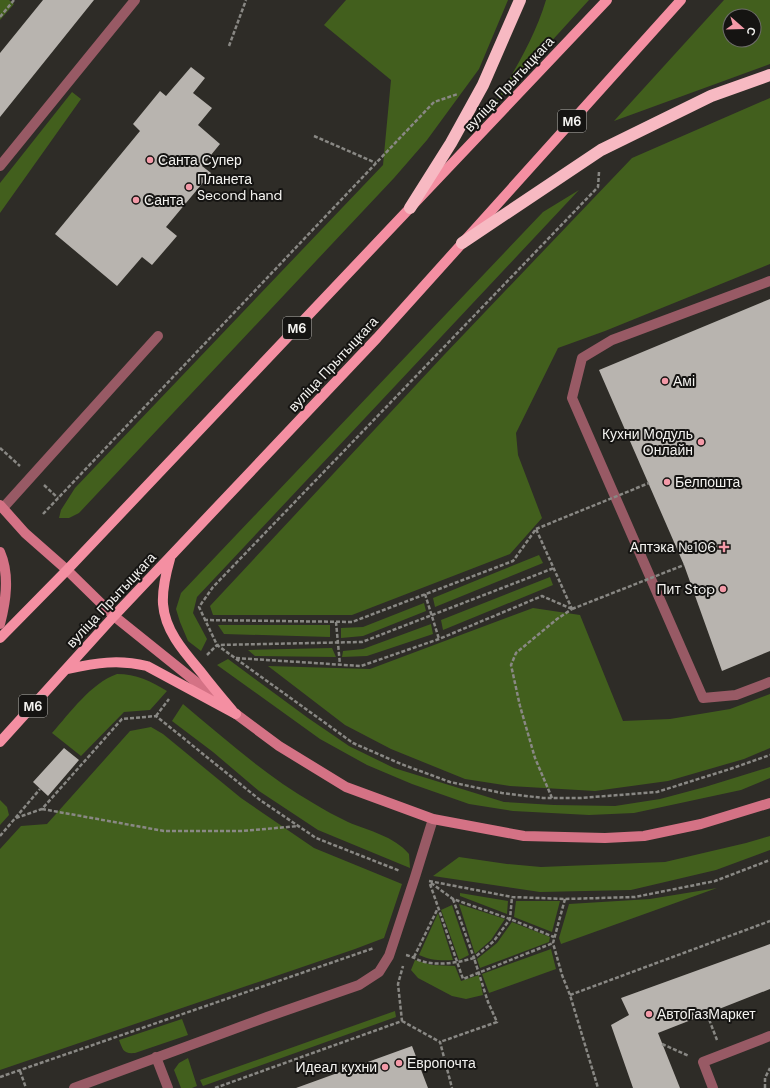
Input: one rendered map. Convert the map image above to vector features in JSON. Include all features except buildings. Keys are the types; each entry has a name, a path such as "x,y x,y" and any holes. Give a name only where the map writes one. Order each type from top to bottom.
{"highway":[{"path":"410,208 451,143 483,85 520,0"},
{"path":"462,243 601,150 711,96 767,77"}],"main road":[{"name":"вуліца Прытыцкага","path":"0,638 67,570 607,0"},
{"name":"вуліца Прытыцкага","path":"0,742 114,616 377,338 682,0"},
{"path":"1,506 25,533 67,570 114,616 236,714 280,746 346,786 432,819 524,836 605,838 644,836 701,824 770,803"},
{"path":"0,552 6,570 6,598 0,624"},
{"path":"170,557 164,588 163,605 172,635 182,650 236,714"},
{"path":"67,669 97,663 134,663 147,666 236,714"}],"lane":[{"path":"0,166 135,0"},
{"path":"770,281 612,340 582,358 572,398 703,698 736,695 770,682"},
{"path":"1,506 158,336"},
{"path":"74,1088 156,1057 359,985 379,972 389,956 432,819"},
{"path":"713,1088 703,1062 770,1036"},
{"path":"156,1057 168,1088"}],"path":[{"path":"0,16 14,0"},
{"path":"229,46 246,0"},
{"path":"43,514 434,102 483,85"},
{"path":"314,136 376,163"},
{"path":"601,150 598,187 213,586 199,607 217,645 353,743 401,764 450,782 502,793 552,798 581,798 657,792 770,755"},
{"path":"0,448 24,469"},
{"path":"39,481 58,498"},
{"path":"204,620 352,622 513,561 536,529 649,483"},
{"path":"536,529 572,608"},
{"path":"552,798 533,751 520,706 511,665 516,653 556,619 572,608 684,565"},
{"path":"203,659 217,645 362,642 554,568"},
{"path":"425,594 439,639"},
{"path":"235,658 362,666 439,639 542,596 572,608"},
{"path":"336,622 340,665"},
{"path":"16,818 42,809 122,720 156,716 169,700"},
{"path":"156,716 260,800 316,838 415,877 429,881 512,897 566,899 635,897 715,881 770,860"},
{"path":"0,836 40,789"},
{"path":"42,809 164,831 242,832 299,826"},
{"path":"427,888 429,881"},
{"path":"429,881 453,899 510,919 554,937"},
{"path":"429,881 463,979 553,943"},
{"path":"405,954 421,961 434,963 457,963 474,958 494,941 510,919 512,897"},
{"path":"215,1088 402,1022 440,1042 497,1022 488,1002 453,899"},
{"path":"566,899 553,943 598,1088"},
{"path":"414,957 438,907"},
{"path":"570,995 770,921"},
{"path":"0,1077 394,941"},
{"path":"402,1022 398,984 407,948"},
{"path":"707,1014 722,1054"},
{"path":"440,1042 452,1088"},
{"path":"662,1044 703,1062"},
{"path":"765,1088 765,1078 770,1068"},
{"path":"20,1071 26,1088"}],"green space":[{"path":"0,0 9,0 14,4 0,20"},
{"path":"346,0 508,0 479,69 427,140 394,178 79,513 69,518 59,518 61,510 75,488 383,165 391,80 324,25"},
{"path":"546,0 589,0 495,103 517,66 530,40"},
{"path":"724,0 770,0 770,64 614,121"},
{"path":"72,92 81,99 0,213 0,183"},
{"path":"770,98 770,264 605,331 558,348 516,433 518,455 542,518 510,554 352,615 213,615 210,606 444,355 632,158"},
{"path":"579,190 197,597 193,613 207,639 201,651 188,641 176,609 181,593 543,212"},
{"path":"539,555 543,563 435,607 433,598"},
{"path":"550,577 553,585 443,630 441,620"},
{"path":"424,603 426,611 363,636 341,638 341,628 363,627"},
{"path":"533,608 580,615 623,721 670,719 730,709 770,694 770,748 744,759 668,781 595,791 510,786 465,779 391,749 345,725 268,666 370,669"},
{"path":"431,624 433,634 367,656 342,657 343,651 363,649"},
{"path":"218,625 330,625 330,637 224,634"},
{"path":"332,648 336,657 255,656 248,650"},
{"path":"228,659 308,718 349,746 394,768 504,802 615,806 660,799 770,767 770,778 741,790 634,813 589,815 513,811 469,804 412,784 367,765 320,739 217,665"},
{"path":"117,674 131,675 143,679 167,691 150,710 124,712 81,756 52,733 90,691 107,678"},
{"path":"183,704 262,769 279,781 321,808 348,822 389,838 403,848 409,854 410,868 318,830 259,791 213,752 172,721"},
{"path":"151,727 163,734 241,798 314,848 402,884 384,938 0,1070 0,849 21,826 47,824 130,731"},
{"path":"0,800 7,807 9,815 0,825"},
{"path":"770,836 770,850 716,870 631,890 540,892 433,876 459,857 541,867 665,862"},
{"path":"717,888 561,944 559,938 569,904 650,899"},
{"path":"460,893 508,901 507,914 460,896"},
{"path":"516,901 560,901 552,932 514,917"},
{"path":"459,904 505,919 491,940 475,954"},
{"path":"452,905 469,955 459,960 441,910"},
{"path":"438,913 453,960 435,960 419,955"},
{"path":"512,922 550,937 549,942 480,968 477,959 497,943"},
{"path":"551,949 556,969 489,993 482,974"},
{"path":"415,960 432,965 455,966 461,981 479,975 483,995 466,999 452,996 418,978 411,970"},
{"path":"395,1011 396,1017 203,1086 200,1080"},
{"path":"182,1019 188,1035 135,1053 128,1053 124,1051 119,1040"},
{"path":"188,1058 197,1086 192,1088 181,1088 174,1070 179,1063"}],"place":[{"name":"Санта Супер","path":"150,160"},
{"name":"Планета Second hand","path":"189,187"},
{"name":"Санта","path":"136,200"},
{"name":"Амі","path":"665,381"},
{"name":"Кухни Модуль Онлайн","path":"701,442"},
{"name":"Белпошта","path":"667,482"},
{"name":"Аптэка №106","path":"724,547"},
{"name":"Пит Stop","path":"723,589"},
{"name":"АвтоГазМаркет","path":"649,1014"},
{"name":"Европочта","path":"399,1063"},
{"name":"Идеал кухни","path":"385,1067"}]}
